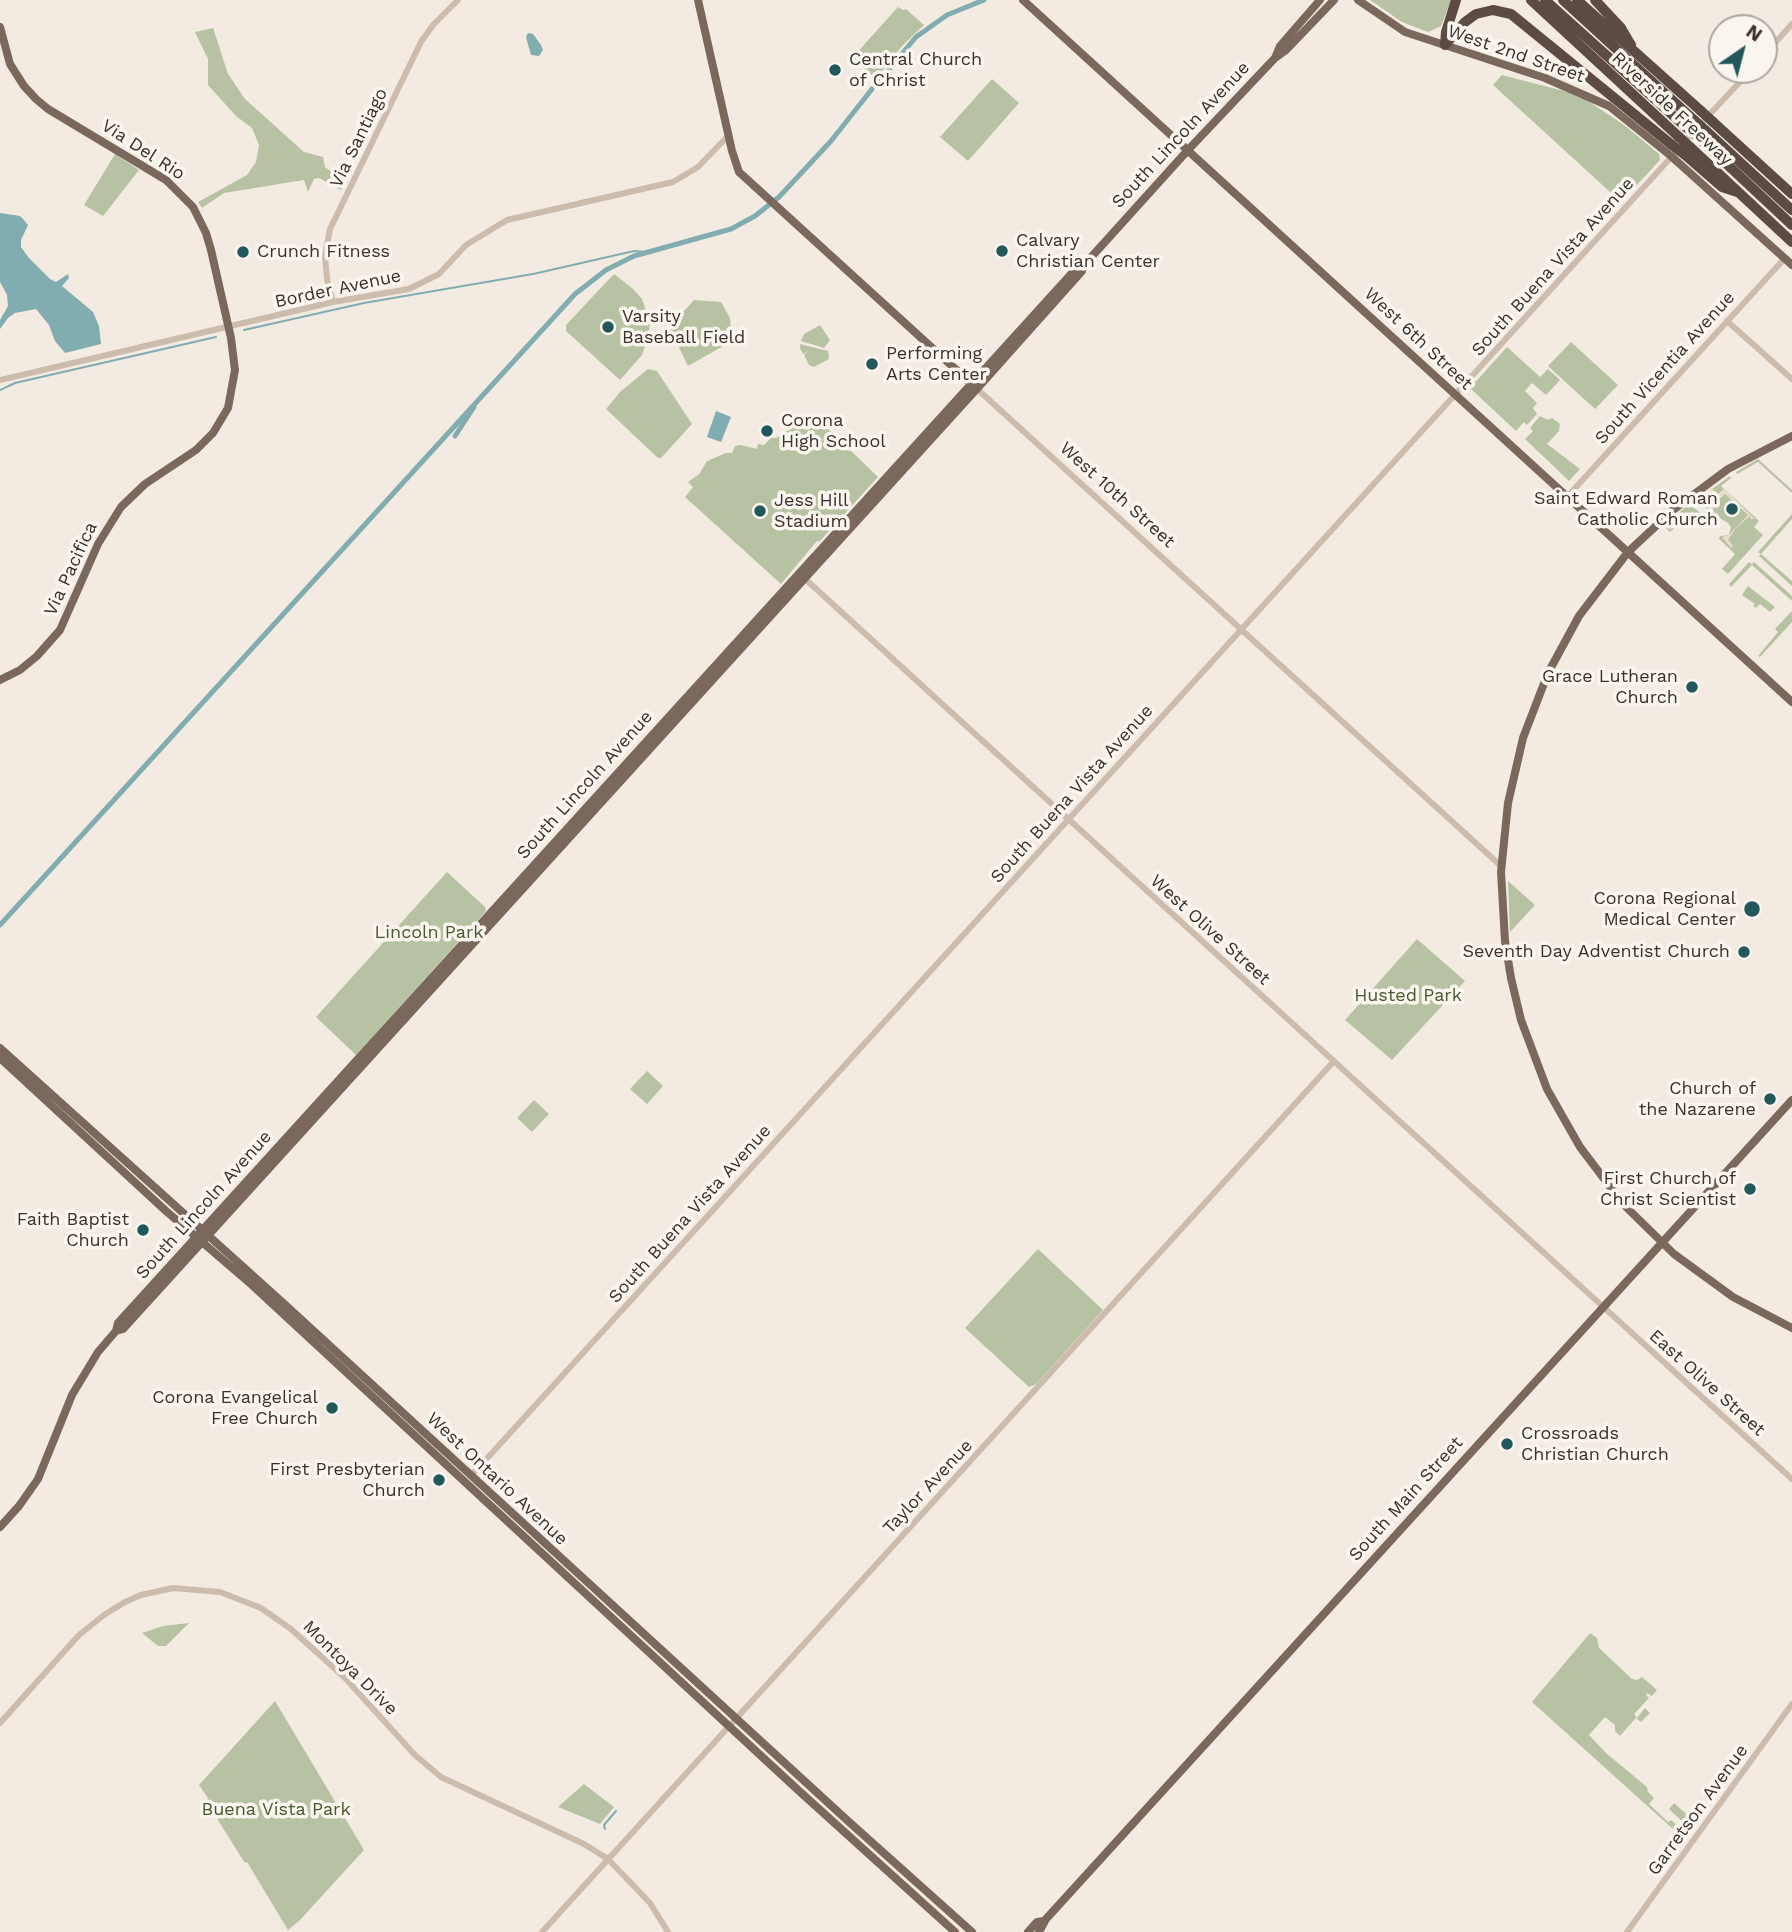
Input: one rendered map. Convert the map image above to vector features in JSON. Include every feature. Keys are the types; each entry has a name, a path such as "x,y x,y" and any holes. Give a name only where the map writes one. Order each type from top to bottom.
{"highway":[{"path":"1445,45 1446,32 1456,0"},
{"name":"Riverside Freeway","path":"1531,0 1676,141 1741,194 1792,242"},
{"path":"1545,0 1699,126 1792,225"},
{"path":"1563,0 1792,210"},
{"name":"Riverside Freeway","path":"1577,0 1634,52 1699,126 1792,194"},
{"path":"1595,0 1621,28 1634,52"},
{"path":"1445,45 1476,14 1493,10 1511,14 1676,141"}],"main road":[{"name":"West 10th Street","path":"698,0 739,172 974,386"},
{"name":"West 6th Street","path":"1023,0 1792,702"},
{"name":"South Lincoln Avenue","path":"1275,58 1280,46 1320,0"},
{"name":"South Lincoln Avenue","path":"0,1527 38,1479 72,1395 98,1352 116,1331 123,1329 202,1236 974,386 1082,271 1083,265 1188,150 1334,0"},
{"name":"West 2nd Street","path":"1358,0 1405,32 1522,70 1609,106 1671,156 1792,265"},
{"name":"Via Del Rio","path":"0,27 10,64 36,99 48,109 166,180 193,207 206,233 228,327"},
{"name":"Via Pacifica","path":"0,680 20,670 37,656 60,630 98,544 121,507 153,478 196,450 222,420 232,395 235,378 228,327"},
{"path":"1792,436 1748,457 1714,478 1673,510 1628,552 1573,626 1537,697 1523,738 1511,783 1502,866 1503,921 1511,978 1521,1020 1540,1072 1566,1125 1624,1205 1661,1243 1722,1290 1792,1328"},
{"name":"West Ontario Avenue","path":"0,1048 254,1287 734,1723 972,1932"},
{"name":"West Ontario Avenue","path":"0,1058 471,1476 955,1932"},
{"name":"South Main Street","path":"1039,1932 1044,1921 1792,1100"},
{"name":"South Main Street","path":"1028,1932 1037,1922 1044,1921"}],"street":[{"name":"Via Santiago","path":"334,302 327,279 325,256 330,229 421,42 433,25 458,0"},
{"path":"1778,40 1792,24"},
{"name":"South Buena Vista Avenue","path":"471,1476 1738,84"},
{"name":"Border Avenue","path":"0,380 334,302 410,289 439,274 476,236 507,220 673,182 698,167 729,136"},
{"name":"South Vicentia Avenue","path":"1567,496 1785,258"},
{"path":"1727,321 1792,379"},
{"name":"West 10th Street","path":"974,386 1502,866"},
{"name":"West Olive Street","path":"801,576 1604,1307"},
{"name":"Taylor Avenue","path":"542,1932 1334,1061"},
{"name":"East Olive Street","path":"1604,1307 1792,1479"},
{"name":"Montoya Drive","path":"0,1723 79,1636 125,1602 141,1595 173,1588 220,1592 261,1608 291,1629 345,1678 415,1755 441,1777 584,1844 608,1859 650,1903 668,1932"},
{"name":"Garretson Avenue","path":"1627,1932 1792,1704"}],"green space":[{"path":"1370,0 1451,0 1441,26 1428,32 1402,22"},
{"path":"898,7 906,9 924,25 902,46 876,79 853,57"},
{"path":"213,28 228,74 245,99 304,152 323,157 325,167 345,182 341,190 319,178 314,179 308,192 304,180 224,193 202,208 198,202 247,175 256,162 259,145 252,128 236,116 208,85 208,59 195,32"},
{"path":"1502,75 1564,91 1588,101 1624,125 1659,154 1660,160 1621,202 1493,85"},
{"path":"992,79 1019,103 968,161 940,137"},
{"path":"115,154 139,170 103,216 84,205"},
{"name":"Varsity Baseball Field","path":"614,274 642,299 650,322 642,355 620,380 566,331 566,325"},
{"path":"694,300 721,302 730,318 732,341 688,366 668,325 672,318"},
{"path":"820,325 830,340 824,348 801,341 804,334"},
{"path":"1571,342 1618,385 1595,409 1548,366"},
{"path":"800,344 828,351 829,359 814,367 809,365 804,355 808,351 803,354"},
{"path":"1507,347 1540,377 1548,369 1560,380 1546,395 1532,383 1525,391 1537,403 1533,408 1537,414 1527,425 1524,422 1516,431 1470,388"},
{"path":"648,369 657,371 692,424 661,458 606,409 620,392"},
{"name":"Jess Hill Stadium","path":"814,415 878,477 819,542 817,541 781,584 685,497 693,487 688,482 699,474 707,461 732,453 735,446 757,449 758,444 764,445 771,438 776,438"},
{"path":"1540,416 1548,420 1552,418 1560,424 1559,431 1547,444 1580,469 1569,481 1525,439 1533,431 1530,428"},
{"path":"1758,459 1792,490 1792,493 1758,462 1737,474 1736,472"},
{"path":"1730,476 1721,486 1759,521 1754,527 1763,535 1728,574 1722,569 1735,554 1719,539 1720,536 1729,535 1731,527 1708,511 1698,499"},
{"path":"1689,504 1709,520 1707,525 1692,512 1670,532 1664,526"},
{"path":"1792,514 1792,519 1761,554 1758,552"},
{"path":"1761,554 1792,581 1792,586 1759,556"},
{"path":"1749,562 1754,562 1792,596 1792,601 1752,565 1731,587 1729,584"},
{"path":"1748,586 1775,607 1770,612 1760,604 1756,608 1753,606 1755,604 1742,595"},
{"path":"1792,611 1792,622 1760,657 1758,656 1778,632 1775,629"},
{"name":"Lincoln Park","path":"447,872 485,907 486,911 356,1055 316,1017"},
{"path":"1508,881 1535,905 1510,932"},
{"name":"Husted Park","path":"1417,939 1465,981 1392,1060 1345,1020"},
{"path":"647,1071 663,1086 647,1104 630,1089"},
{"path":"534,1100 549,1114 532,1132 517,1118"},
{"path":"1038,1249 1103,1310 1036,1384 1029,1387 965,1328"},
{"path":"189,1623 166,1646 158,1646 142,1633 163,1626"},
{"path":"1590,1633 1597,1638 1599,1648 1632,1679 1642,1677 1657,1690 1652,1696 1647,1693 1649,1698 1634,1714 1637,1718 1645,1708 1650,1713 1641,1722 1636,1718 1620,1736 1615,1731 1615,1725 1605,1717 1589,1735 1647,1787 1654,1798 1649,1804 1668,1822 1671,1820 1679,1827 1683,1823 1686,1825 1669,1809 1674,1803 1691,1818 1688,1822 1691,1819 1695,1823 1684,1839 1532,1702"},
{"name":"Buena Vista Park","path":"275,1701 364,1850 288,1930 206,1801 208,1798 199,1785"},
{"path":"584,1784 614,1807 600,1824 558,1807"}],"shaded area":[{"path":"1711,488 1718,494 1724,489 1755,519 1750,516 1736,528 1728,540 1733,545 1731,548 1722,537 1729,535 1748,515 1725,494 1714,504 1713,511 1707,506 1716,498 1708,490"}],"water":[{"path":"528,33 533,34 541,45 543,50 539,56 531,55 526,37"},
{"path":"0,213 20,216 28,225 21,240 21,247 50,279 56,282 68,274 69,278 62,286 93,312 99,326 101,344 65,353 36,309 15,313 0,329 0,320 8,306 7,295 0,282"},
{"path":"716,411 731,417 721,442 707,437"}],"waterway":[{"path":"880,80 916,37 947,15 984,0"},
{"path":"0,925 575,294 606,270 634,256 731,229 755,216 779,197 831,141 872,89"},
{"path":"244,330 364,303 533,274 634,251 647,252"},
{"path":"0,390 15,383 216,337"},
{"path":"455,436 474,407"},
{"path":"605,1829 604,1825 616,1811"}],"place":[{"name":"Central Church of Christ","path":"835,70"},
{"name":"Calvary Christian Center","path":"1002,251"},
{"name":"Crunch Fitness","path":"243,252"},
{"name":"Varsity Baseball Field","path":"608,327"},
{"name":"Performing Arts Center","path":"872,364"},
{"name":"Corona High School","path":"767,431"},
{"name":"Saint Edward Roman Catholic Church","path":"1732,509"},
{"name":"Jess Hill Stadium","path":"760,511"},
{"name":"Grace Lutheran Church","path":"1692,687"},
{"name":"Corona Regional Medical Center","path":"1752,909"},
{"name":"Seventh Day Adventist Church","path":"1744,952"},
{"name":"Church of the Nazarene","path":"1770,1099"},
{"name":"First Church of Christ Scientist","path":"1750,1189"},
{"name":"Faith Baptist Church","path":"143,1230"},
{"name":"Corona Evangelical Free Church","path":"332,1408"},
{"name":"Crossroads Christian Church","path":"1507,1444"},
{"name":"First Presbyterian Church","path":"439,1480"}]}
